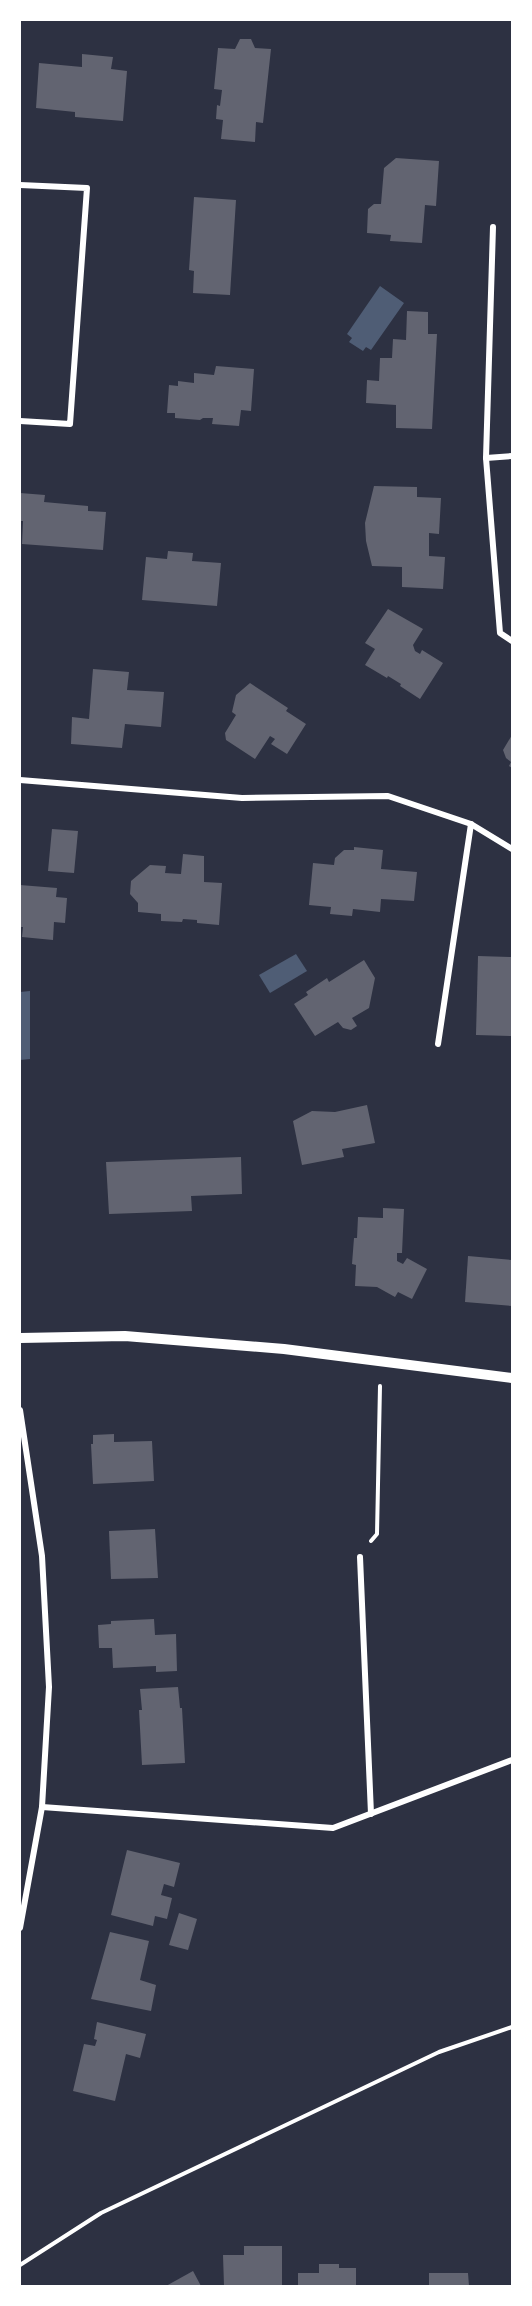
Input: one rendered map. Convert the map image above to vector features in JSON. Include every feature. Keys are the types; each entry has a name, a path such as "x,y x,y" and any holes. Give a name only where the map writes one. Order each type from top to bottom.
{"street":[{"path":"20,185 87,188 70,424 20,421"},
{"path":"493,227 486,458 500,633 513,641"},
{"path":"486,458 513,456"},
{"path":"20,780 242,798 388,796 471,824 513,849"},
{"path":"438,1044 471,824"},
{"path":"20,1338 124,1336 284,1348 513,1378"},
{"path":"20,1410 42,1556 49,1687 42,1807 23,1898 20,1928"},
{"path":"360,1557 371,1814"},
{"path":"42,1807 333,1828 513,1760"}],"path":[{"path":"360,1557 377,1534 381,1361"},
{"path":"20,2265 101,2213 439,2052 513,2027"}],"water":[{"path":"380,286 404,303 371,350 366,347 363,351 349,342 352,338 347,334"},
{"path":"296,954 307,971 270,993 259,975"},
{"path":"30,991 30,1059 20,1060 20,992"}],"building":[{"path":"240,39 251,39 255,48 271,49 263,123 256,122 255,142 221,139 223,120 216,119 217,105 220,106 222,90 214,89 218,48 235,49"},
{"path":"82,54 113,57 111,69 127,71 123,121 75,117 75,112 36,108 39,63 82,67"},
{"path":"396,158 439,161 436,206 425,205 422,243 390,241 391,235 367,233 368,209 374,204 381,204 384,168"},
{"path":"194,197 236,200 230,295 193,293 194,271 189,270"},
{"path":"407,311 428,312 428,334 437,334 432,429 396,428 396,405 366,403 367,380 379,381 380,358 392,358 393,339 406,340"},
{"path":"216,366 254,369 251,411 241,410 239,426 212,424 213,418 200,420 175,418 175,413 167,413 169,385 178,386 178,381 194,383 194,373 214,375"},
{"path":"374,486 417,487 417,497 441,498 439,534 429,533 429,556 445,557 443,589 402,587 402,567 372,566 366,541 365,523"},
{"path":"20,493 45,495 44,502 88,506 88,511 106,512 103,550 22,544 23,521 20,521"},
{"path":"168,551 193,553 192,561 221,563 217,606 142,600 146,557 167,559"},
{"path":"388,609 423,629 413,645 415,651 420,654 422,650 443,663 420,699 400,686 401,684 365,665 375,649 365,643"},
{"path":"93,669 129,672 127,690 164,692 161,727 125,724 122,748 71,744 72,717 89,719"},
{"path":"250,683 288,708 286,711 306,724 287,754 271,744 275,739 270,736 255,759 226,740 225,733 236,715 232,712 236,695"},
{"path":"512,735 512,768 503,750"},
{"path":"52,829 78,831 74,873 48,871"},
{"path":"354,847 383,850 381,869 417,872 414,901 381,899 380,912 353,909 352,916 330,914 331,907 309,905 313,863 334,865 335,858 344,850 354,850"},
{"path":"183,854 204,856 204,882 222,883 219,925 183,919 182,922 161,921 161,914 138,912 138,903 130,894 131,881 150,865 166,866 165,873 181,874"},
{"path":"20,885 57,888 56,897 67,898 65,923 54,922 53,940 22,937"},
{"path":"478,956 512,957 512,1036 476,1035"},
{"path":"364,960 375,978 369,1008 352,1018 357,1026 351,1030 343,1028 338,1022 315,1036 294,1004 308,995 306,992 327,978 329,982"},
{"path":"367,1105 375,1143 342,1149 344,1157 302,1165 293,1121 312,1111 335,1112"},
{"path":"241,1157 242,1194 191,1196 192,1211 109,1214 106,1162"},
{"path":"383,1208 404,1209 402,1253 397,1253 397,1261 403,1264 407,1258 427,1269 412,1299 398,1292 395,1297 377,1287 355,1286 356,1265 352,1264 358,1217 383,1218"},
{"path":"468,1256 512,1260 512,1306 465,1302"},
{"path":"114,1434 114,1442 152,1441 154,1481 93,1484 91,1444 93,1444 93,1435"},
{"path":"155,1529 158,1578 111,1579 109,1531"},
{"path":"154,1619 155,1635 176,1634 177,1671 156,1672 156,1666 113,1668 112,1648 99,1648 98,1625 111,1624 111,1621"},
{"path":"178,1687 180,1708 182,1708 185,1763 142,1765 140,1689"},
{"path":"127,1850 180,1863 174,1887 164,1884 161,1895 172,1898 167,1919 155,1916 153,1926 111,1915"},
{"path":"179,1913 197,1919 188,1950 169,1945"},
{"path":"110,1932 149,1941 140,1980 156,1985 151,2011 91,1999"},
{"path":"97,2022 146,2034 140,2058 126,2054 115,2101 73,2091 84,2044 95,2046"},
{"path":"244,2246 282,2246 282,2286 224,2286 223,2255 244,2255"},
{"path":"319,2264 339,2264 339,2268 356,2268 356,2286 298,2286 298,2273 319,2273"},
{"path":"193,2271 201,2286 166,2286"},
{"path":"429,2273 468,2273 469,2286 429,2286"}]}
